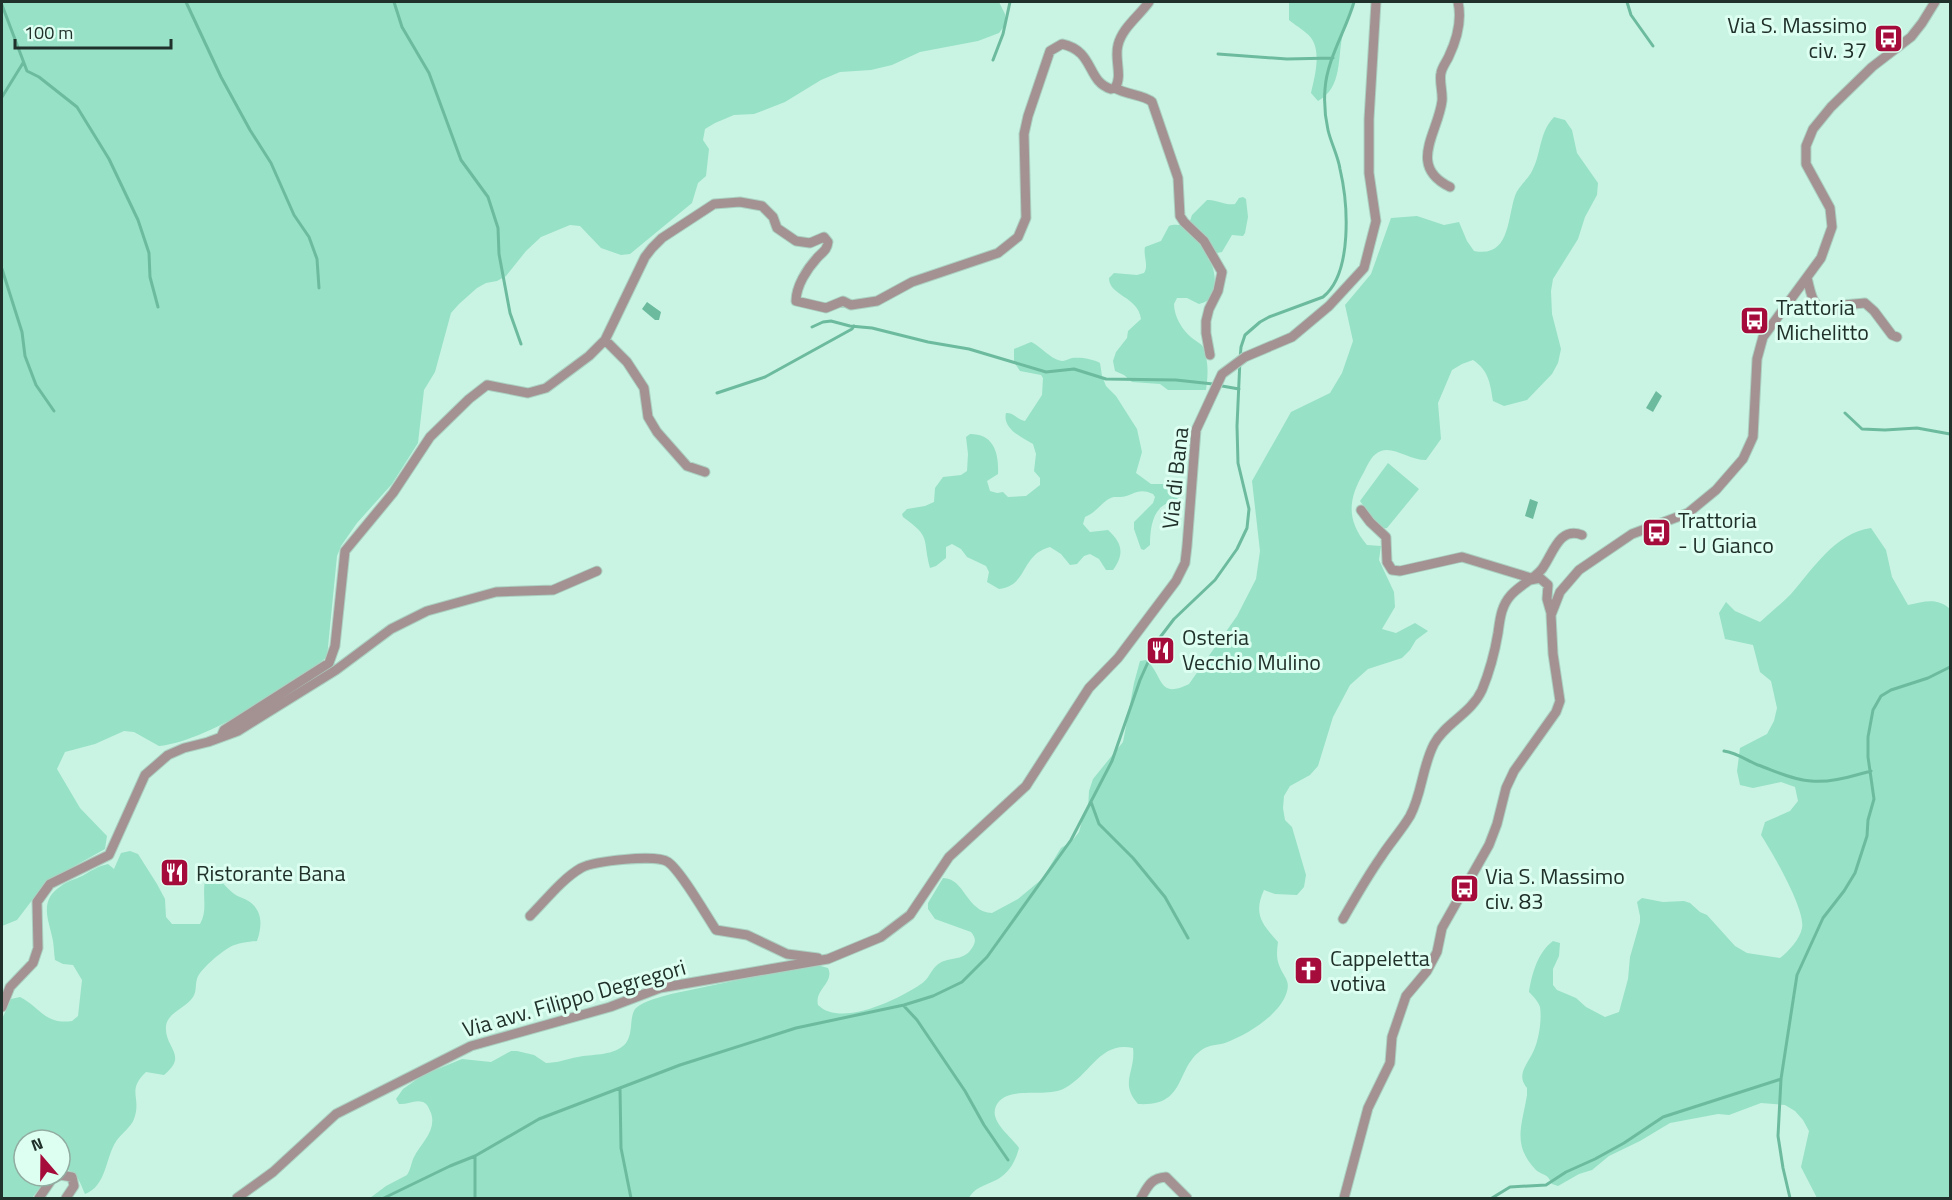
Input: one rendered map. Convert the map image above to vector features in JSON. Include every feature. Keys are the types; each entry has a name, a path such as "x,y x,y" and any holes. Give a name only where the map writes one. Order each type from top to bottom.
{"street":[{"path":"1115,88 1119,80 1116,57 1120,39 1149,2"},
{"name":"Via di Bana","path":"1118,658 1176,581 1185,562 1196,430 1222,374 1245,357 1292,337 1329,306 1364,268 1376,221 1369,173 1369,119 1376,2"},
{"path":"1450,187 1433,174 1427,162 1429,140 1442,100 1440,73 1459,29 1458,2"},
{"path":"1551,615 1560,592 1579,570 1632,534 1688,513 1716,490 1743,459 1753,437 1757,359 1763,337 1821,258 1832,227 1830,208 1824,193 1806,164 1806,146 1813,129 1831,107 1872,67 1911,37 1923,23 1935,2"},
{"path":"221,737 224,730 329,663 335,646 345,551 393,493 430,437 487,385 528,393 546,388 589,356 605,340 645,257 652,248 662,238 714,204 740,202 762,206 773,217 777,228 795,241 810,243 824,237 828,242 827,249 817,258 796,291 796,301 826,308 843,301 851,305 877,301 912,282 998,253 1018,237 1026,218 1024,134 1028,116 1050,51 1062,44 1078,50 1103,86 1115,88 1129,95 1147,97 1152,102 1178,178 1180,216 1204,241 1222,272 1218,291 1206,321 1210,355"},
{"path":"1807,278 1810,297 1816,305 1834,312 1843,305 1865,303 1892,335 1898,337"},
{"path":"605,340 627,362 644,388 648,417 657,432 687,466 705,472"},
{"path":"1344,1198 1368,1108 1390,1063 1392,1037 1406,996 1427,971 1437,952 1442,928 1489,845 1506,788 1514,771 1556,712 1560,702 1553,654 1551,615 1547,599 1548,585 1544,580 1535,578 1529,580 1462,557 1400,571 1392,570 1387,562 1386,537 1361,510"},
{"path":"1343,919 1369,874 1410,816 1435,742 1465,713 1481,691 1497,640 1499,617 1511,595 1542,570 1556,546 1568,532 1582,535"},
{"path":"2,1007 10,987 33,963 38,948 38,902 50,884 109,855 145,775 168,755 184,747 221,737 247,726 336,670 391,629 427,611 496,591 553,590 597,571"},
{"name":"Via avv. Filippo Degregori","path":"237,1198 273,1172 336,1114 471,1046 610,1007 660,988 828,959 881,937 910,915 949,857 1026,786 1089,688 1118,658"},
{"path":"530,916 582,867 634,858 660,858 669,862 716,930 747,935 787,954 828,959"},
{"path":"66,1198 74,1186 72,1177"},
{"path":"1141,1198 1150,1181 1158,1177 1166,1177 1187,1198"}],"shaded area":[{"path":"2,2 999,2 1005,14 1005,25 999,33 978,41 920,52 892,65 871,70 840,72 821,80 785,102 754,114 734,115 715,123 705,129 703,140 709,149 706,176 698,183 692,203 630,254 621,255 601,248 580,226 570,225 541,237 526,251 506,276 477,288 459,304 451,313 435,372 424,390 418,443 392,484 357,523 337,556 327,657 247,711 223,724 179,742 159,746 134,732 124,731 95,744 65,752 57,769 80,808 107,836 105,849 46,882 17,920 2,926"},
{"path":"1289,2 1355,2 1343,33 1335,80 1332,88 1318,101 1311,93 1317,61 1315,44 1303,30 1289,20"},
{"path":"1554,117 1565,120 1572,130 1577,153 1598,183 1597,195 1585,217 1578,239 1553,279 1552,314 1561,349 1558,363 1552,374 1527,400 1504,406 1493,401 1486,373 1473,360 1452,370 1438,403 1441,439 1426,460 1391,450 1375,454 1352,500 1355,527 1367,545 1381,546 1379,560 1394,592 1395,607 1382,629 1396,633 1415,623 1428,631 1416,640 1402,658 1368,669 1350,685 1333,717 1318,766 1310,775 1290,786 1284,796 1285,820 1292,827 1306,875 1304,887 1297,895 1275,894 1264,890 1259,906 1264,924 1278,942 1278,962 1288,984 1284,999 1273,1013 1242,1036 1203,1049 1194,1057 1173,1093 1154,1103 1138,1104 1132,1097 1129,1083 1133,1048 1122,1047 1104,1054 1065,1088 1057,1091 1008,1095 1001,1099 996,1106 996,1118 1019,1148 1018,1152 1013,1164 1005,1174 975,1190 969,1198 370,1198 407,1175 414,1157 432,1126 431,1113 425,1103 417,1101 399,1104 396,1099 403,1089 423,1075 462,1059 491,1062 511,1051 517,1051 534,1055 546,1063 607,1053 627,1042 632,1016 636,1008 648,1001 671,994 817,965 828,968 829,973 829,978 819,995 818,1005 828,1011 841,1014 870,1009 911,990 923,982 940,963 968,953 975,942 971,932 935,919 928,909 928,903 943,878 956,883 976,907 992,913 1018,899 1042,879 1061,848 1072,841 1079,832 1084,814 1088,809 1089,791 1093,779 1123,742 1140,661 1146,660 1152,666 1166,687 1179,688 1189,684 1237,616 1256,579 1260,551 1252,481 1291,412 1330,393 1342,373 1353,341 1345,305 1371,274 1391,218 1417,216 1444,225 1459,222 1474,251 1486,252 1494,249 1505,235 1516,193 1531,173 1545,130"},
{"path":"1239,198 1246,199 1248,217 1245,233 1243,236 1232,235 1222,252 1212,254 1208,259 1215,279 1211,296 1207,301 1199,304 1187,298 1177,298 1174,304 1175,313 1182,327 1203,347 1208,368 1206,390 1168,390 1160,384 1132,382 1115,371 1113,361 1116,352 1127,338 1128,331 1141,319 1135,305 1114,289 1109,278 1114,273 1137,275 1144,273 1145,247 1161,241 1169,226 1189,224 1192,215 1207,200 1235,204"},
{"path":"647,302 661,312 659,320 655,320 642,309"},
{"path":"1031,342 1059,360 1079,358 1100,363 1106,386 1116,396 1137,429 1142,452 1136,473 1151,484 1177,484 1183,492 1179,498 1158,510 1151,527 1150,545 1144,550 1141,549 1134,522 1153,503 1155,497 1153,494 1139,492 1112,497 1085,517 1083,524 1090,532 1108,530 1119,544 1119,558 1113,570 1106,570 1099,559 1090,554 1084,556 1077,564 1070,565 1061,554 1050,547 1034,556 1015,582 999,589 987,582 989,572 986,566 967,557 961,549 952,544 946,547 946,558 930,568 922,534 902,514 907,509 934,502 935,488 943,477 961,475 967,471 966,437 970,434 985,437 996,452 998,474 987,481 990,491 1003,492 1008,497 1026,496 1040,485 1040,478 1034,471 1036,454 1033,444 1014,432 1006,418 1006,413 1009,413 1025,421 1042,395 1043,378 1041,375 1020,371 1014,362 1014,349"},
{"path":"1656,391 1662,396 1653,412 1646,408"},
{"path":"1388,463 1419,489 1387,528 1380,529 1360,501"},
{"path":"1530,499 1538,502 1533,519 1525,516"},
{"path":"1871,528 1886,550 1892,577 1908,605 1935,602 1950,609 1950,1198 1817,1198 1801,1167 1809,1131 1803,1120 1785,1105 1761,1103 1729,1115 1718,1114 1670,1123 1609,1156 1592,1170 1579,1174 1558,1186 1552,1184 1528,1160 1523,1151 1520,1134 1527,1095 1527,1088 1522,1078 1536,1045 1540,1023 1540,1007 1529,992 1543,951 1553,941 1560,943 1559,956 1553,969 1553,985 1557,990 1576,998 1586,1007 1605,1017 1619,1012 1640,922 1637,902 1642,898 1663,902 1690,903 1707,915 1735,946 1747,953 1780,958 1799,936 1802,920 1799,908 1773,854 1761,835 1765,822 1790,811 1798,801 1795,787 1781,782 1753,788 1740,785 1737,771 1740,748 1767,734 1774,721 1777,708 1771,681 1760,672 1753,645 1725,639 1719,613 1726,602 1735,611 1760,622 1791,594 1816,563 1836,544 1858,531"},
{"path":"130,851 138,854 165,899 166,917 172,924 200,924 204,914 205,881 215,879 250,902 257,910 260,930 257,941 233,946 211,961 196,981 193,997 167,1021 166,1034 174,1051 175,1062 164,1075 146,1072 140,1079 136,1089 134,1119 113,1147 98,1185 85,1194 79,1180 72,1172 72,1128 12,1128 12,1188 40,1188 32,1198 2,1198 2,1019 11,999 20,997 55,1020 72,1021 78,1016 82,980 73,965 55,960 47,904 49,898 63,884 104,865 108,864 114,869 121,853"}],"waterway":[{"path":"186,2 221,77 271,163 294,215 309,237 317,259 319,288"},
{"path":"394,2 402,27 429,73 461,160 488,197 498,228 499,254 510,313 521,344"},
{"path":"993,60 1003,34 1010,2"},
{"path":"384,1198 475,1156 539,1119 680,1065 796,1028 904,1005 933,996 962,982 987,957 1071,840 1112,761 1140,680 1158,640 1174,619 1215,580 1237,549 1247,528 1249,509 1238,463 1237,426 1241,347 1245,335 1260,322 1323,297 1333,286 1339,272 1346,237 1345,200 1339,164 1327,125 1325,94 1329,67 1354,2"},
{"path":"1627,2 1631,15 1653,46"},
{"path":"2,5 27,71 39,77 77,107 109,159 138,220 149,253 150,277 158,307"},
{"path":"1218,54 1287,59 1333,58"},
{"path":"2,97 23,63"},
{"path":"2,269 22,332 25,356 36,385 54,411"},
{"path":"812,327 831,321 872,328 928,342 969,349 1046,372 1074,369 1106,379 1176,380 1213,384"},
{"path":"717,393 765,377 854,326"},
{"path":"1222,386 1239,389"},
{"path":"1845,413 1862,429 1917,428 1950,434"},
{"path":"1790,1198 1778,1136 1781,1079 1797,975 1823,918 1855,873 1867,836 1868,820 1874,799 1868,757 1868,737 1873,710 1881,696 1891,690 1928,678 1950,667"},
{"path":"1724,751 1784,775 1804,780 1834,780 1871,771"},
{"path":"1091,802 1099,824 1133,858 1165,897 1188,938"},
{"path":"904,1006 917,1020 965,1091 984,1125 1008,1160"},
{"path":"1492,1198 1510,1187 1546,1185 1566,1172 1624,1143 1663,1117 1781,1079"},
{"path":"620,1089 621,1148 631,1198"},
{"path":"475,1156 475,1198"}],"place":[{"name":"Via S. Massimo civ. 37","path":"1888,38"},
{"name":"Trattoria Michelitto","path":"1755,320"},
{"name":"Trattoria - U Gianco","path":"1657,533"},
{"name":"Osteria Vecchio Mulino","path":"1161,650"},
{"name":"Ristorante Bana","path":"175,873"},
{"name":"Via S. Massimo civ. 83","path":"1464,889"},
{"name":"Cappeletta votiva","path":"1309,971"}]}
